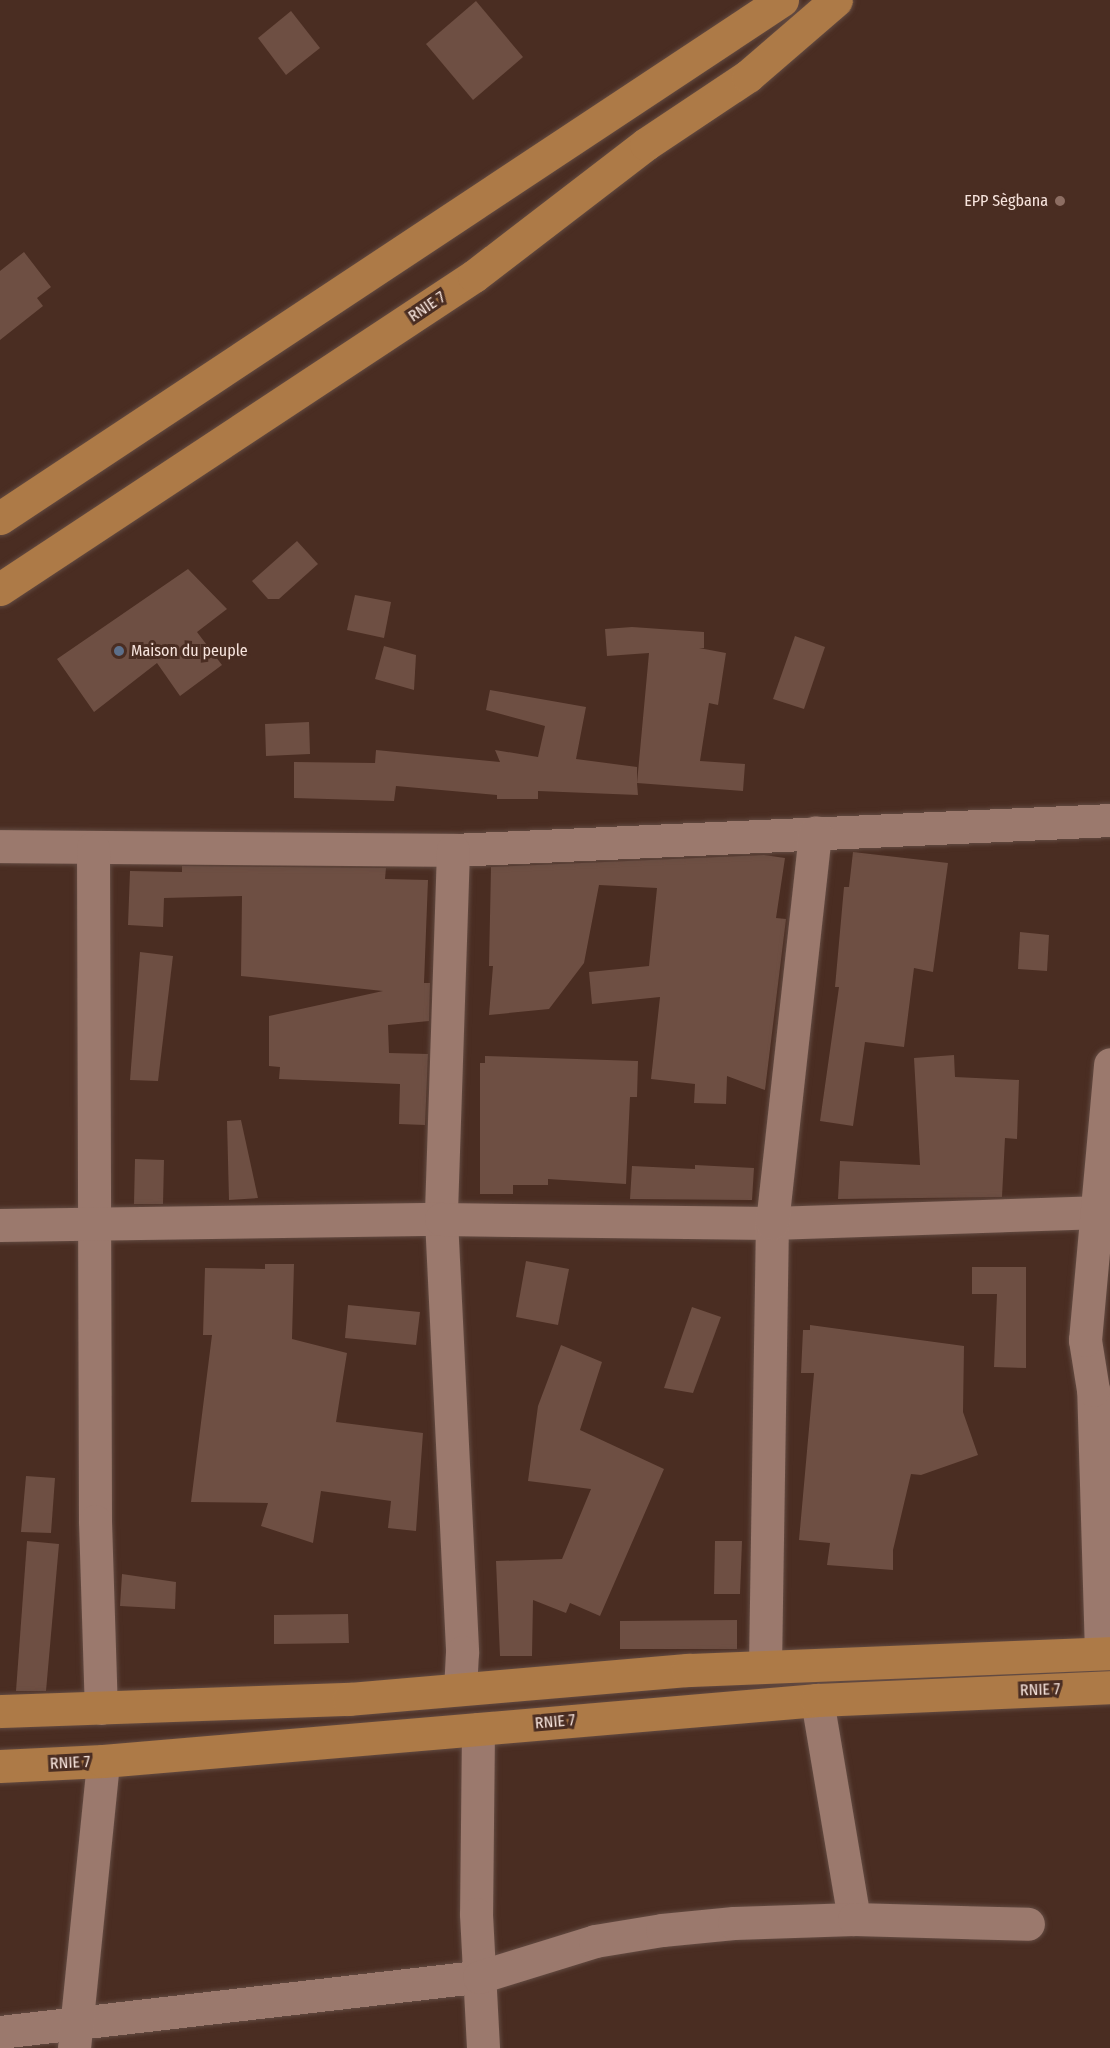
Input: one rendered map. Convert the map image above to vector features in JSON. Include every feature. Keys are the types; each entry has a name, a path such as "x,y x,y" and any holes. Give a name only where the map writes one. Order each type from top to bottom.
{"main road":[{"path":"0,518 354,280 782,0"},
{"name":"RNIE 7","path":"0,589 474,276 646,144 748,75 836,0"},
{"path":"0,1712 349,1699 765,1666 1106,1653"},
{"name":"RNIE 7","path":"0,1766 103,1761 817,1700 1110,1687"}],"street":[{"path":"0,846 453,850 1110,820"},
{"path":"765,1666 772,1223 815,832"},
{"path":"93,848 95,1521 101,1708"},
{"path":"453,850 441,1219 462,1652 460,1689"},
{"path":"1106,1653 1093,1390 1085,1340 1103,1212 1110,1064"},
{"path":"0,1225 441,1219 772,1223 1103,1212"},
{"path":"817,1700 854,1919"},
{"path":"478,1728 476,1914 483,2048"},
{"path":"76,2036 103,1761"},
{"path":"0,2032 76,2036 479,1977 595,1941 662,1930 734,1923 854,1919 1028,1924"}],"building":[{"path":"476,1 523,57 473,100 426,44"},
{"path":"291,11 320,48 286,75 258,38"},
{"path":"24,252 51,287 37,298 43,306 0,340 0,271"},
{"path":"297,541 318,564 279,599 268,599 252,581"},
{"path":"188,569 227,609 197,632 222,665 180,696 157,663 94,712 57,659"},
{"path":"355,595 391,602 384,638 347,630"},
{"path":"632,627 704,632 704,648 699,648 726,653 718,705 709,703 700,761 745,764 743,791 637,783 649,653 607,656 605,629"},
{"path":"795,636 825,647 804,709 773,699"},
{"path":"384,646 416,655 414,690 375,679"},
{"path":"490,690 586,707 576,759 637,767 638,795 538,791 538,799 497,799 497,795 396,786 394,801 294,798 294,762 375,763 376,750 500,762 495,750 538,757 545,726 486,710"},
{"path":"309,722 310,754 266,756 265,724"},
{"path":"853,852 948,863 933,972 914,968 904,1047 865,1042 853,1126 820,1121 839,987 835,987 844,887 849,887"},
{"path":"764,855 785,858 776,918 786,919 765,1090 727,1076 726,1104 694,1103 695,1084 651,1079 660,997 592,1004 589,972 649,966 657,888 599,885 584,963 549,1009 489,1015 493,966 489,966 491,867"},
{"path":"182,866 386,868 385,879 428,880 424,983 430,983 429,1021 388,1025 389,1053 428,1054 425,1125 399,1124 400,1084 279,1079 280,1067 269,1066 269,1016 383,991 241,976 242,896 164,898 163,927 128,925 130,871 182,872"},
{"path":"1020,932 1049,935 1047,971 1018,969"},
{"path":"140,952 173,956 158,1081 130,1080"},
{"path":"954,1055 955,1077 1019,1080 1017,1139 1005,1138 1002,1197 838,1199 840,1161 920,1165 914,1058"},
{"path":"485,1056 638,1061 637,1097 630,1097 626,1184 548,1179 548,1185 513,1185 513,1194 480,1194 480,1063 485,1063"},
{"path":"241,1120 258,1198 229,1200 227,1121"},
{"path":"135,1159 164,1160 163,1204 134,1204"},
{"path":"695,1165 754,1168 752,1200 630,1199 632,1166 695,1169"},
{"path":"526,1261 569,1269 558,1325 516,1317"},
{"path":"265,1264 294,1264 292,1339 347,1353 336,1422 423,1433 416,1531 388,1528 391,1501 321,1491 313,1543 261,1526 268,1503 191,1502 212,1335 203,1335 205,1268 265,1269"},
{"path":"972,1267 1026,1267 1026,1368 994,1367 997,1294 972,1294"},
{"path":"348,1305 420,1312 416,1345 345,1338"},
{"path":"692,1307 721,1317 693,1393 664,1388"},
{"path":"810,1325 964,1346 963,1412 978,1455 921,1475 911,1474 893,1550 893,1570 827,1565 830,1543 799,1540 814,1373 801,1373 803,1330 810,1330"},
{"path":"561,1345 602,1362 580,1430 664,1469 600,1616 570,1603 566,1613 533,1600 532,1656 500,1656 496,1561 562,1559 591,1489 528,1481 538,1406"},
{"path":"26,1476 55,1478 51,1533 21,1532"},
{"path":"27,1541 59,1544 46,1691 16,1691"},
{"path":"715,1541 742,1541 740,1594 714,1594"},
{"path":"122,1574 176,1582 175,1609 120,1606"},
{"path":"348,1614 349,1643 274,1644 274,1615"},
{"path":"737,1620 737,1649 620,1649 620,1621"}],"place":[{"name":"EPP Sègbana","path":"1060,201"},
{"name":"Maison du peuple","path":"119,651"}]}
